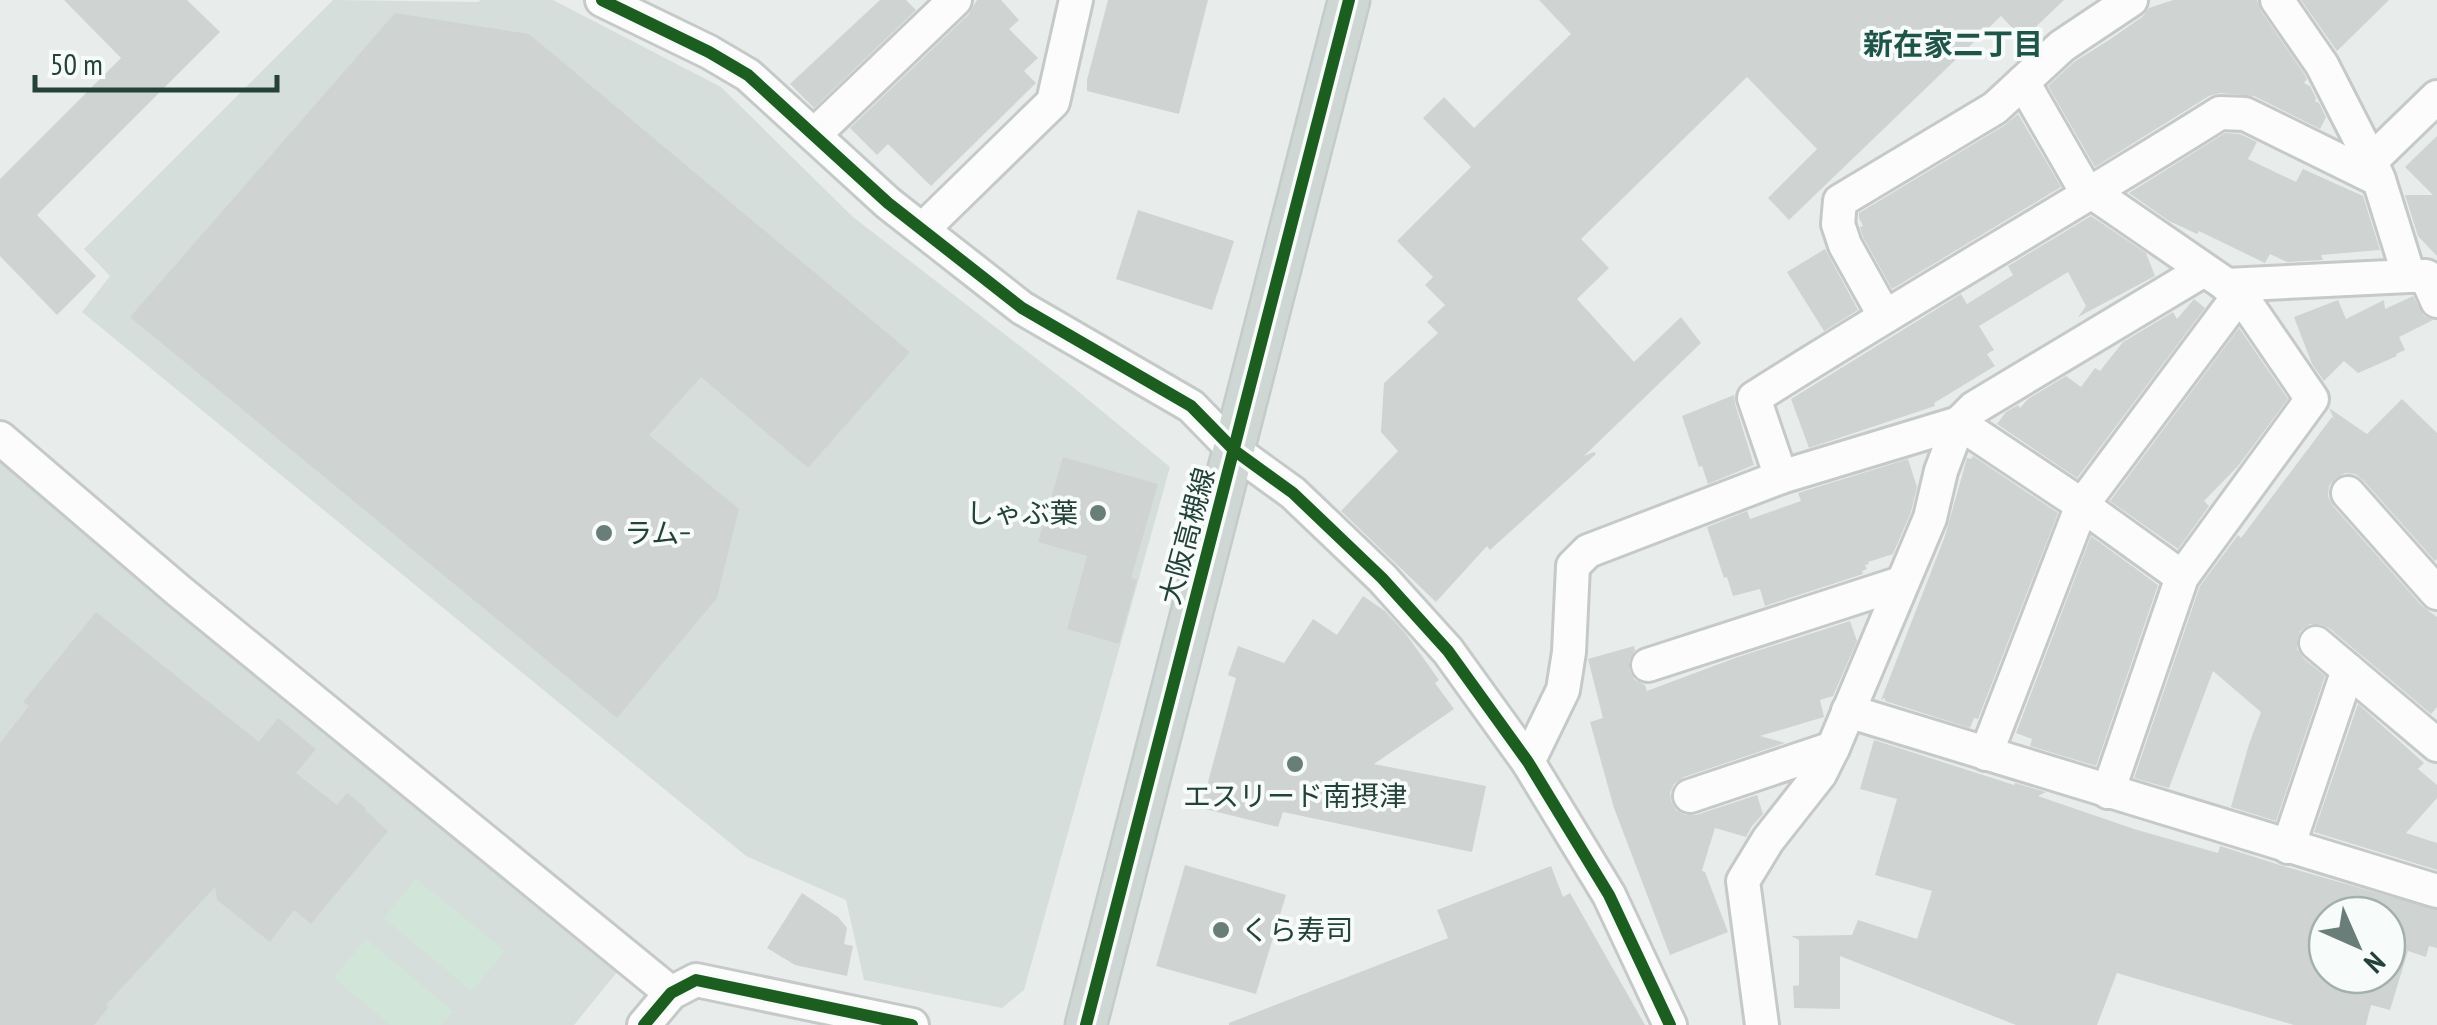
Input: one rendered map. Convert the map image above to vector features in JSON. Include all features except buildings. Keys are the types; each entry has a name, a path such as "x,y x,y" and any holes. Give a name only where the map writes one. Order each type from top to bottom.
{"main road":[{"name":"大阪高槻線","path":"1086,1025 1349,0"}],"street":[{"path":"602,0 748,75 888,203 1022,308 1191,406 1234,452 1293,492 1382,578 1448,650 1528,762 1609,895 1670,1025"},
{"path":"814,135 955,0"},
{"path":"923,229 1053,102 1076,0"},
{"path":"1884,315 1845,245 1838,224 1840,200 1995,108 2062,46 2131,0"},
{"path":"2277,0 2322,65 2375,170 2409,276"},
{"path":"2023,82 2084,186 2223,283 2312,399 2182,577 2108,792"},
{"path":"2375,170 2437,97"},
{"path":"1781,477 1754,398 2220,113 2245,114 2375,170"},
{"path":"1762,1025 1743,881 1768,840 1820,774 1930,518 1941,470 1959,423 1974,408 2223,283 2426,276 2437,302"},
{"path":"1986,754 2082,505 2223,283"},
{"path":"1528,762 1562,690 1573,566 1588,551 1781,477 1959,423"},
{"path":"1959,423 2182,577"},
{"path":"0,438 179,591 671,993"},
{"path":"2348,493 2436,591"},
{"path":"1648,665 1901,583"},
{"path":"2316,644 2437,745"},
{"path":"2288,847 2348,670"},
{"path":"1848,711 2437,892"},
{"path":"1690,796 1832,748"},
{"path":"644,1025 671,993 696,980 912,1025"}],"shaded area":[{"path":"333,0 553,0 721,87 853,217 1170,467 1024,990 1002,1008 864,980 846,900 746,856 82,312 110,276 84,249"},
{"path":"0,451 622,966 574,1025 0,1025"}],"green space":[{"path":"416,879 505,951 472,991 384,918"},
{"path":"366,939 453,1011 441,1025 391,1025 334,978"}],"cycle path":[{"path":"602,0 748,75 888,203 1022,308 1191,406 1235,451 1293,493 1382,578 1448,651 1528,762 1609,895 1670,1025"},
{"path":"1086,1025 1349,0"},
{"path":"644,1025 671,993 696,980 912,1025"}],"place":[{"name":"しゃぶ葉","path":"1098,513"},
{"name":"ラム−","path":"604,533"},
{"name":"エスリード南摂津","path":"1295,764"},
{"name":"くら寿司","path":"1221,930"}],"district":[{"name":"新在家二丁目","path":"1953,45"}]}
